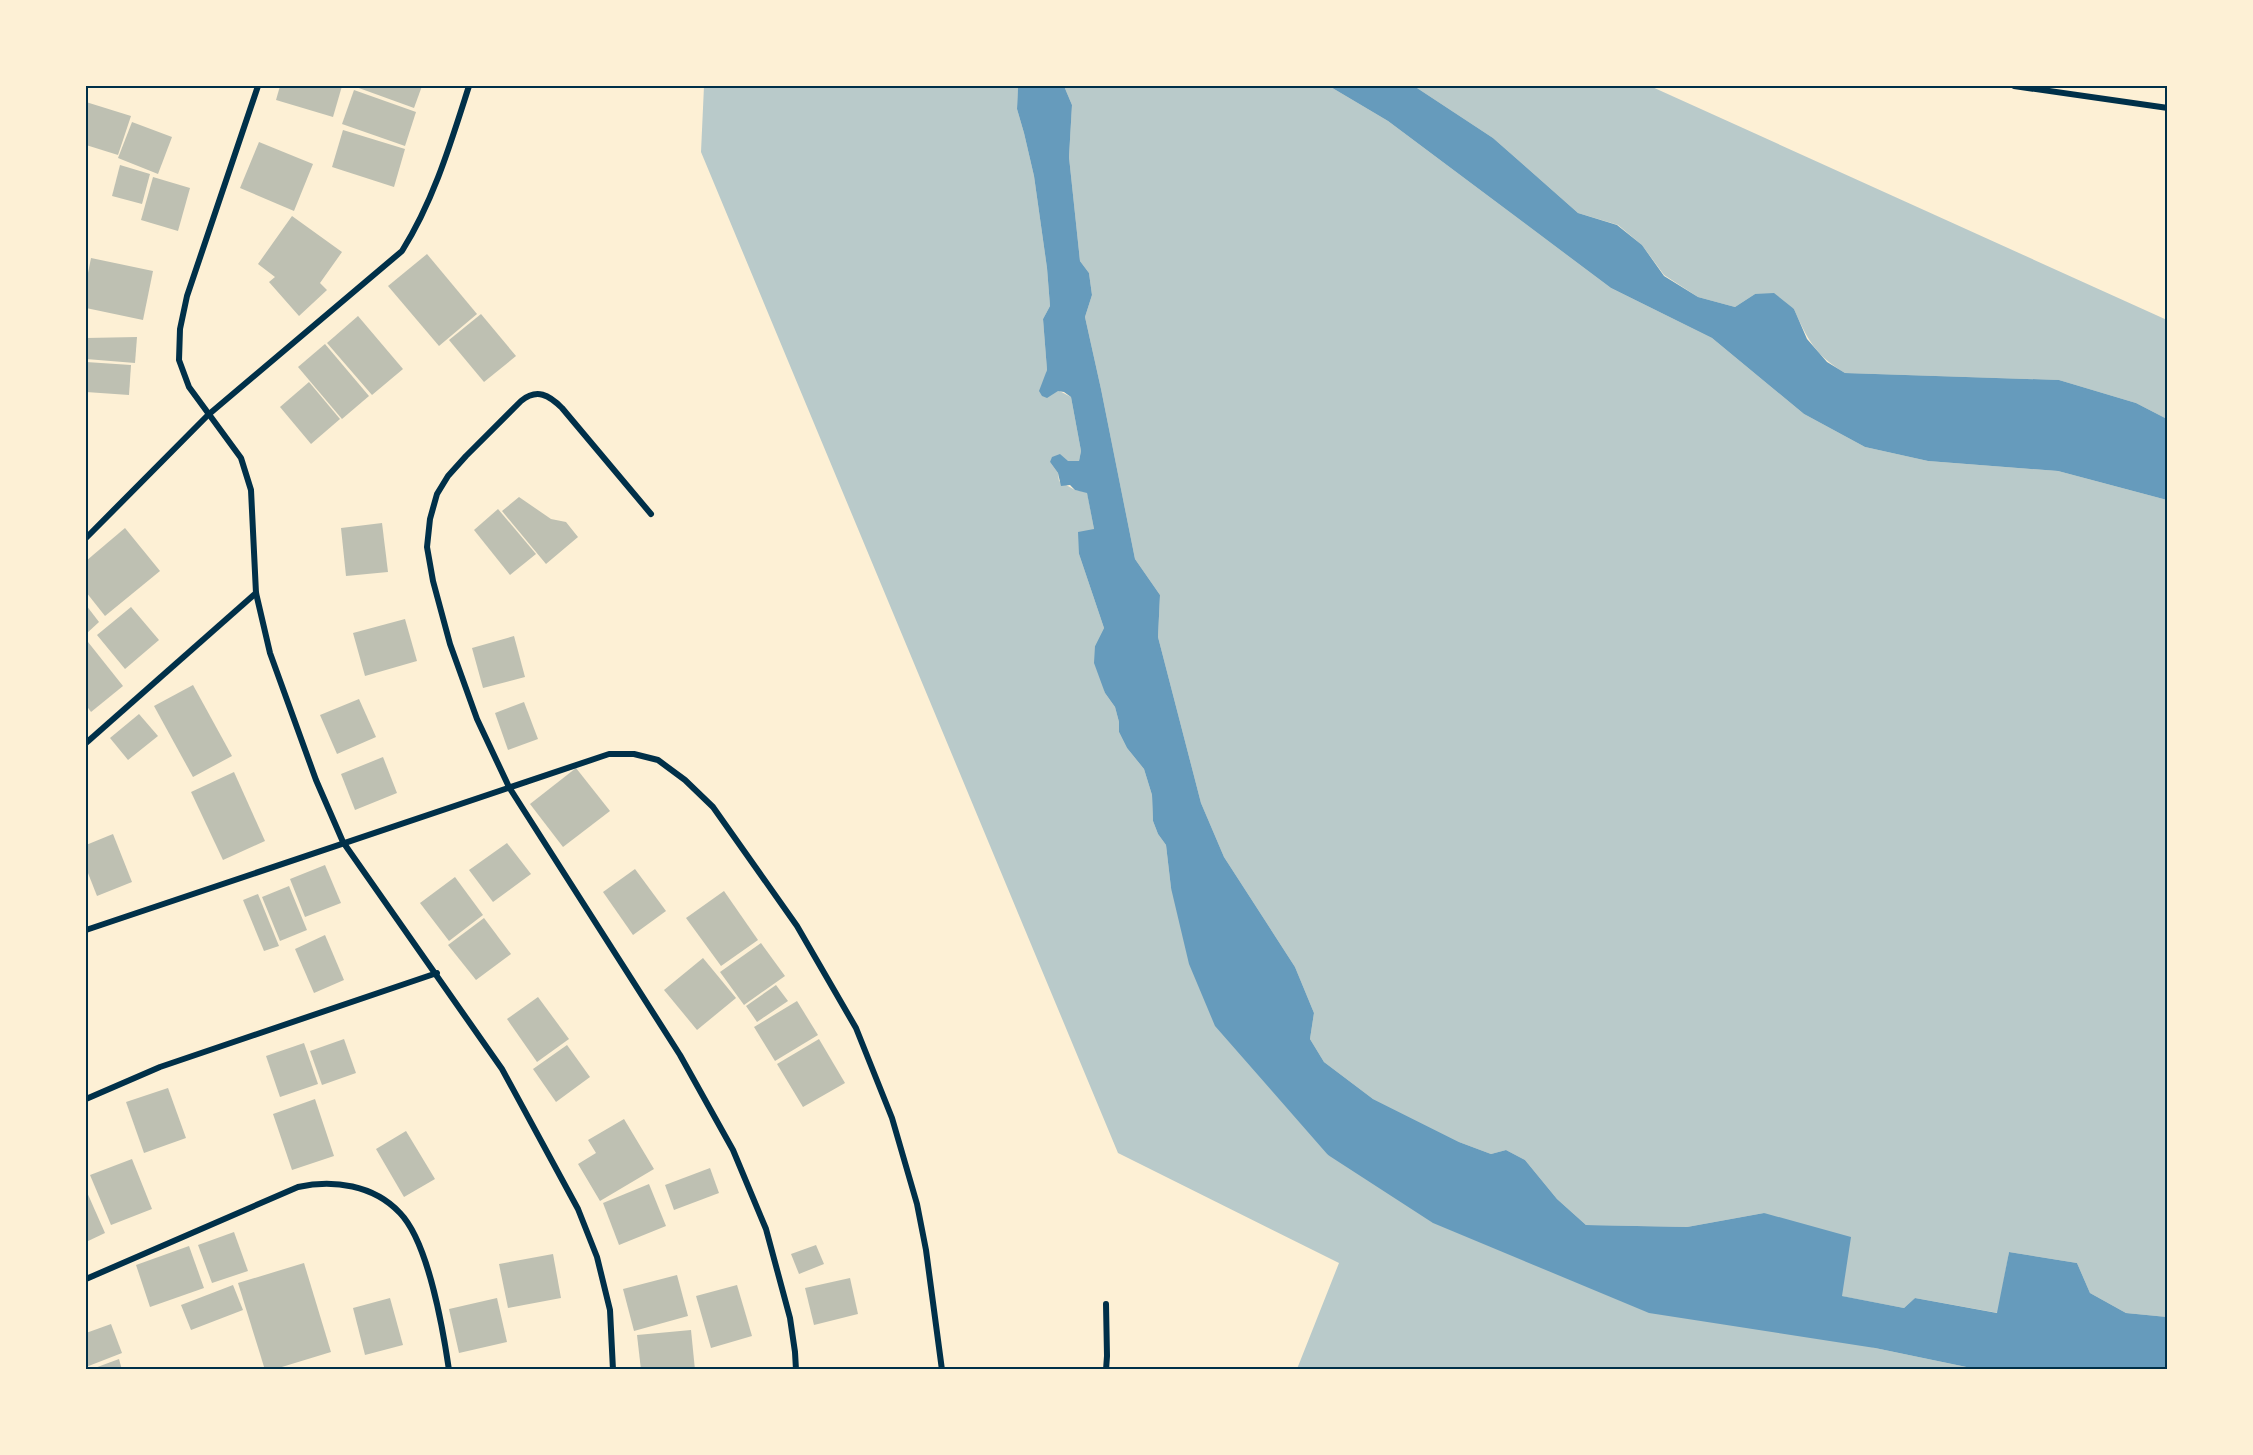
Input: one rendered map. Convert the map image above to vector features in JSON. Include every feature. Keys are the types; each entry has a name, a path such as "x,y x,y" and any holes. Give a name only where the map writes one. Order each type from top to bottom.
{"street":[{"path":"258,86 188,296 180,329 179,360 189,387 241,458 251,490 256,593 270,653 312,769 343,842 437,973 502,1069 578,1209 597,1257 610,1310 613,1370"},
{"path":"86,537 208,415 402,250 418,226 442,168 469,86"},
{"path":"2014,86 2168,108"},
{"path":"651,514 562,408 552,398 540,393 529,395 522,401 448,476 437,494 430,519 427,547 433,581 450,644 477,719 509,786 680,1055 733,1150 766,1229 790,1318 796,1370"},
{"path":"86,743 256,593"},
{"path":"86,930 609,754 634,754 658,760 685,780 713,807 797,926 856,1028 892,1118 917,1204 926,1250 942,1370"},
{"path":"86,1099 160,1067 437,973"},
{"path":"86,1279 298,1187 319,1183 366,1190 385,1200 400,1213 408,1224 426,1262 445,1337 449,1370"},
{"path":"1106,1304 1106,1370"}],"shaded area":[{"path":"704,86 1018,86 1017,109 1034,176 1047,268 1050,306 1043,319 1047,370 1044,383 1071,397 1081,451 1079,461 1050,462 1058,473 1059,481 1075,490 1087,492 1094,529 1079,554 1104,628 1095,646 1105,693 1115,707 1119,732 1127,748 1144,769 1152,795 1153,821 1166,845 1171,888 1328,1155 1875,1348 1976,1369 1297,1369 1339,1263 1118,1153 701,152"},
{"path":"1064,86 1329,86 1388,121 1611,288 1712,338 1804,414 1865,447 1928,461 2058,471 2167,500 2167,1317 2126,1313 2090,1293 2077,1263 2009,1252 1998,1313 1915,1298 1904,1308 1841,1296 1764,1213 1687,1227 1586,1225 1557,1199 1525,1160 1506,1150 1491,1154 1459,1142 1373,1099 1324,1062 1310,1039 1314,1013 1295,967 1224,857 1201,803 1158,637 1160,595 1135,559 1085,317 1092,295 1089,273 1080,261 1069,157 1072,105"},
{"path":"1414,86 1650,86 2167,320 2167,419 2136,403 2059,380 1845,373 1835,367 1814,346 1794,309 1755,294 1735,307 1698,297 1664,275 1642,245 1618,225 1578,213 1493,138"}],"water":[{"path":"1018,86 1064,86 1072,105 1069,157 1080,261 1089,273 1092,295 1085,317 1135,559 1160,595 1158,637 1201,803 1224,857 1295,967 1314,1013 1310,1039 1324,1062 1373,1099 1459,1142 1491,1154 1506,1150 1525,1160 1557,1199 1586,1225 1687,1227 1764,1213 1851,1237 1842,1296 1904,1308 1915,1298 1997,1313 2009,1252 2077,1263 2090,1293 2126,1313 2167,1317 2167,1369 1976,1369 1875,1348 1649,1313 1433,1223 1328,1155 1215,1026 1189,964 1171,888 1166,845 1153,821 1152,795 1144,769 1127,748 1119,732 1115,707 1105,693 1094,663 1095,646 1104,628 1079,554 1078,532 1094,529 1087,493 1075,490 1070,485 1061,486 1058,473 1050,462 1052,457 1060,454 1068,461 1079,461 1081,451 1071,397 1058,391 1047,398 1039,391 1047,370 1043,319 1050,306 1034,176 1017,109"},
{"path":"1329,86 1414,86 1493,138 1578,213 1617,225 1642,245 1664,276 1698,297 1735,307 1755,294 1774,293 1794,309 1807,339 1827,362 1845,373 2059,380 2136,403 2167,419 2167,500 2058,471 1928,461 1865,447 1804,414 1712,338 1611,288 1388,121"}],"building":[{"path":"280,86 342,86 333,117 276,100"},
{"path":"357,86 422,86 414,108"},
{"path":"354,90 416,112 405,146 342,124"},
{"path":"86,102 131,116 118,155 86,145"},
{"path":"132,122 172,137 158,174 118,158"},
{"path":"343,130 405,149 394,187 332,167"},
{"path":"259,142 313,164 294,211 240,188"},
{"path":"120,165 150,174 142,204 112,196"},
{"path":"153,177 190,188 178,231 141,220"},
{"path":"292,216 342,252 320,283 327,290 299,316 269,282 275,277 258,264"},
{"path":"427,254 477,314 439,346 388,286"},
{"path":"91,258 153,271 143,320 86,308 86,283"},
{"path":"481,314 516,356 484,382 449,340"},
{"path":"358,316 403,369 372,395 327,343"},
{"path":"137,337 135,363 86,359 86,338"},
{"path":"325,344 369,396 342,419 298,367"},
{"path":"86,362 131,365 129,395 86,392"},
{"path":"309,382 340,419 311,444 280,407"},
{"path":"519,497 551,519 566,522 578,537 546,564 502,511"},
{"path":"498,509 536,554 510,575 474,530"},
{"path":"382,523 388,572 346,576 341,528"},
{"path":"125,528 160,571 105,616 86,592 86,561"},
{"path":"86,605 99,622 86,634"},
{"path":"131,607 159,640 125,669 97,635"},
{"path":"405,619 417,661 365,676 353,633"},
{"path":"514,636 525,677 483,688 472,648"},
{"path":"88,642 123,686 91,712 86,705 86,644"},
{"path":"193,685 232,756 193,777 154,706"},
{"path":"359,699 376,737 337,754 320,715"},
{"path":"524,702 538,739 508,750 495,713"},
{"path":"139,714 158,736 128,760 110,738"},
{"path":"383,757 397,793 355,810 341,774"},
{"path":"576,768 610,811 563,847 530,804"},
{"path":"234,772 265,841 223,860 191,792"},
{"path":"113,834 132,882 97,896 86,868 86,845"},
{"path":"507,843 531,874 493,902 469,870"},
{"path":"325,865 341,903 305,917 290,879"},
{"path":"635,869 666,911 633,935 603,892"},
{"path":"455,877 483,915 449,941 420,903"},
{"path":"289,886 307,930 280,941 262,897"},
{"path":"724,891 758,940 721,966 686,918"},
{"path":"258,894 279,946 264,951 243,900"},
{"path":"484,918 511,954 476,980 448,945"},
{"path":"325,935 344,980 314,993 295,949"},
{"path":"761,943 785,976 744,1005 720,972"},
{"path":"703,958 736,998 697,1030 664,990"},
{"path":"776,985 788,1001 757,1022 746,1006"},
{"path":"538,997 569,1039 537,1062 507,1019"},
{"path":"797,1001 818,1035 775,1061 754,1027"},
{"path":"344,1039 356,1073 322,1085 310,1051"},
{"path":"819,1039 845,1083 803,1107 777,1064"},
{"path":"304,1043 318,1084 280,1097 266,1056"},
{"path":"567,1045 590,1077 556,1102 533,1069"},
{"path":"168,1088 186,1138 144,1153 126,1102"},
{"path":"315,1099 334,1156 292,1170 273,1114"},
{"path":"624,1119 654,1169 600,1201 578,1164 596,1153 588,1140"},
{"path":"406,1131 435,1179 404,1197 376,1149"},
{"path":"132,1159 152,1209 111,1225 90,1175"},
{"path":"710,1168 719,1193 674,1210 665,1185"},
{"path":"649,1184 666,1226 619,1245 603,1203"},
{"path":"86,1190 105,1233 86,1242"},
{"path":"234,1232 248,1271 212,1283 198,1245"},
{"path":"816,1245 824,1264 799,1274 791,1254"},
{"path":"189,1246 204,1288 150,1307 136,1265"},
{"path":"553,1254 561,1298 508,1308 499,1264"},
{"path":"304,1263 331,1352 272,1370 265,1370 238,1283"},
{"path":"677,1275 688,1316 634,1331 623,1289"},
{"path":"850,1278 858,1314 814,1325 805,1288"},
{"path":"233,1285 243,1310 191,1330 181,1305"},
{"path":"737,1285 752,1336 711,1348 696,1296"},
{"path":"390,1298 403,1345 365,1355 353,1308"},
{"path":"497,1298 507,1342 459,1353 449,1309"},
{"path":"111,1324 122,1353 86,1367 86,1333"},
{"path":"691,1330 695,1370 641,1370 637,1335"},
{"path":"119,1359 122,1370 92,1370 92,1369"}]}
